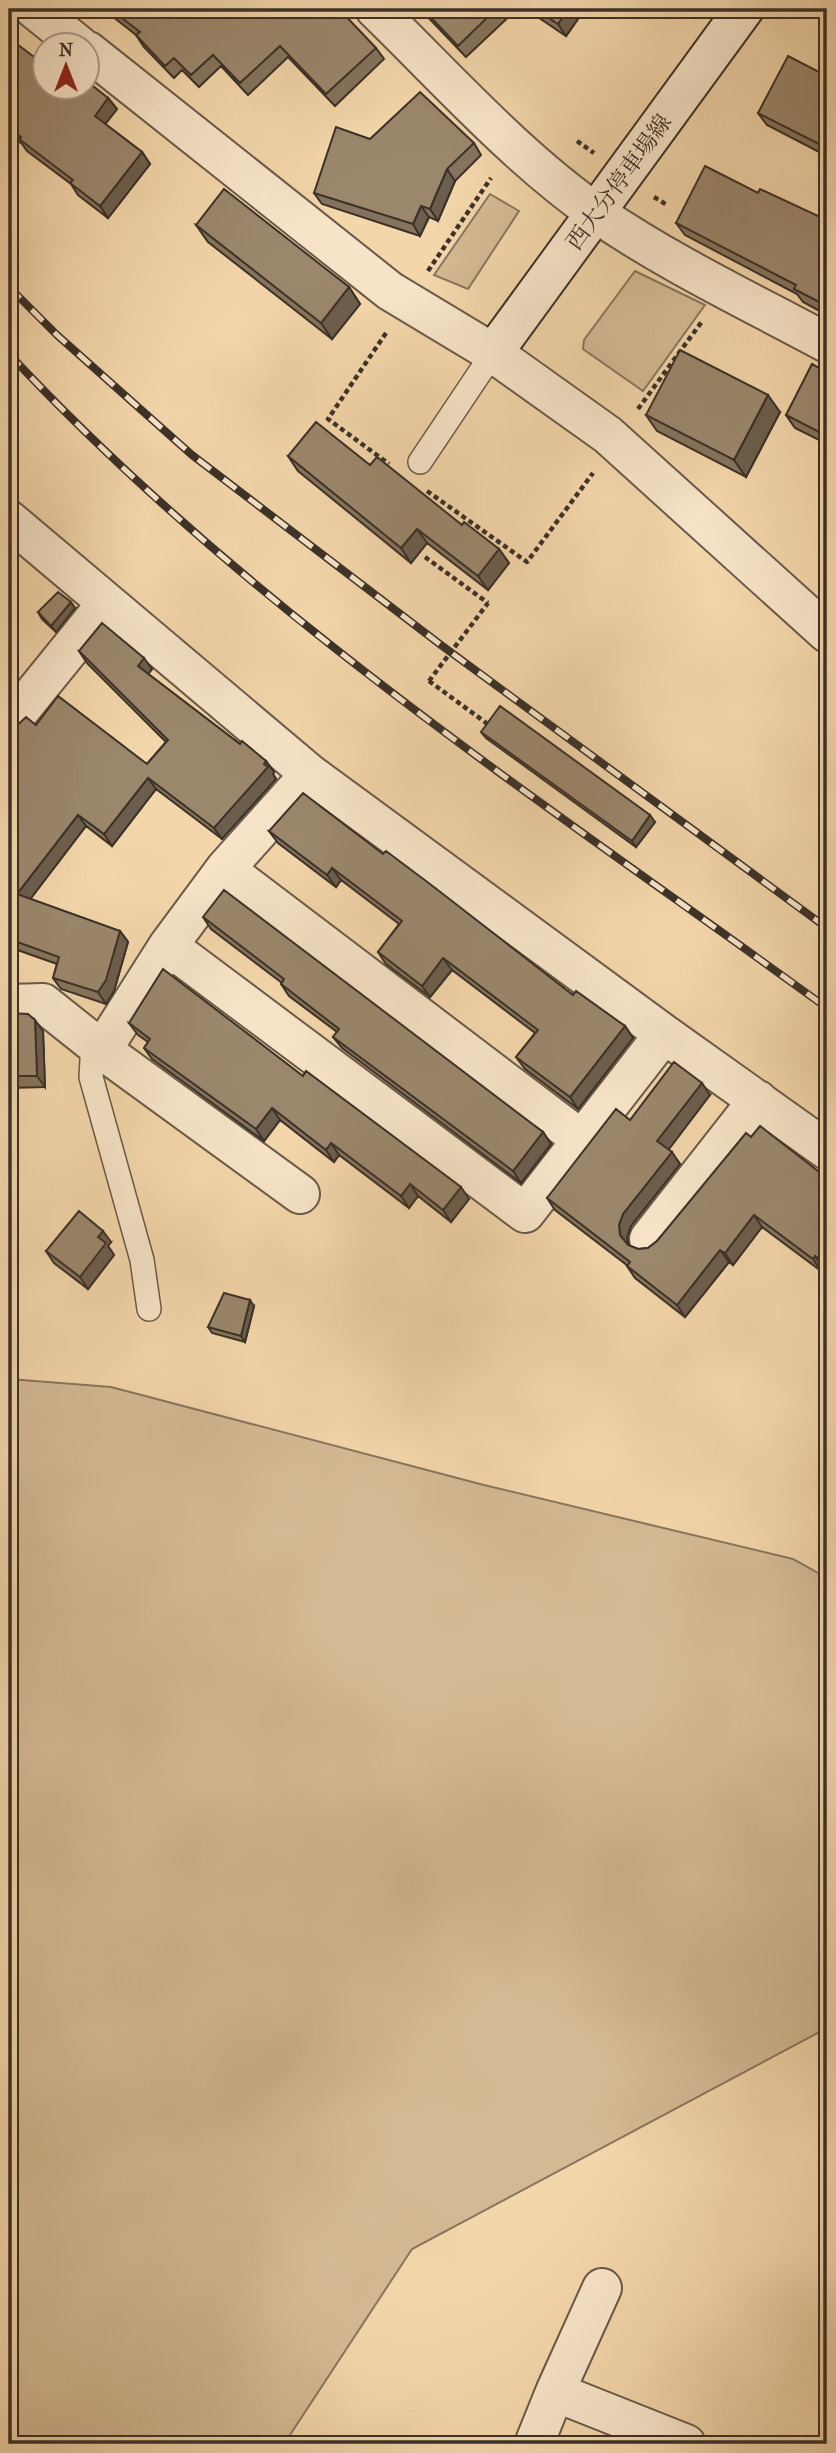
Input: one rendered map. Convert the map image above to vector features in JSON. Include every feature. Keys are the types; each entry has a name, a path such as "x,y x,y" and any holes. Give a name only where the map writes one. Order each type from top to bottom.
{"street":[{"path":"34,9 63,32"},
{"path":"375,9 510,141 597,213 642,242 827,343"},
{"name":"西大分停車場線","path":"493,353 744,9"},
{"path":"102,62 390,291 493,353 608,435 827,633"},
{"path":"9,520 310,774 827,1150"},
{"path":"9,724 107,603"},
{"path":"98,1046 225,869 310,774"},
{"path":"225,869 582,1140"},
{"path":"168,946 525,1213 664,1034"},
{"path":"9,1004 43,1003 300,1194"},
{"path":"649,1238 758,1100"},
{"path":"534,2444 602,2288"},
{"path":"555,2392 687,2444"}],"lane":[{"path":"420,462 493,353"},
{"path":"98,1046 91,1076 142,1260 149,1309"}],"path":[{"path":"425,557 488,603 429,681 489,726"}],"shaded area":[{"path":"490,194 519,211 468,289 434,275"},
{"path":"635,271 705,305 643,391 583,349 584,340"},
{"path":"9,1379 111,1387 480,1484 793,1559 827,1578 827,2028 412,2249 284,2444 9,2444"}],"building":[{"path":"110,9 323,9 331,18 340,10 376,48 326,94 280,46 240,83 213,55 191,75 174,58 165,66 136,35 140,32"},
{"path":"423,9 496,9 458,46"},
{"path":"535,9 568,9 558,24"},
{"path":"9,38 32,55 32,102 102,102 102,93 108,98 95,116 142,152 100,206 70,183 73,180 19,139 21,137 9,128"},
{"path":"788,56 827,76 825,147 758,113"},
{"path":"420,92 474,143 447,169 430,209 421,206 413,224 314,193 336,127 370,139"},
{"path":"705,166 758,193 760,189 820,217 827,203 827,306 794,289 796,285 676,223"},
{"path":"224,189 349,287 321,323 196,225"},
{"path":"680,350 768,395 734,460 646,415"},
{"path":"827,356 825,435 786,415 812,364 821,369"},
{"path":"316,422 370,465 377,457 462,525 464,522 499,549 478,576 417,529 401,548 288,456"},
{"path":"58,592 71,602 51,626 38,612"},
{"path":"102,623 144,658 138,666 240,744 242,741 266,761 264,764 268,767 214,828 148,778 104,834 78,815 17,894 120,931 106,980 98,992 53,978 59,957 9,939 9,733 26,717 36,725 58,696 147,764 168,740 79,651"},
{"path":"500,706 650,815 632,841 481,732"},
{"path":"303,793 383,854 386,851 573,995 576,991 625,1026 570,1097 516,1057 538,1030 443,958 422,986 378,952 402,921 332,868 327,875 269,831"},
{"path":"224,890 543,1132 513,1171 333,1037 339,1029 281,984 284,979 203,917"},
{"path":"163,969 303,1076 306,1071 461,1187 443,1210 410,1184 401,1196 331,1143 326,1150 272,1108 256,1129 144,1048 150,1039 129,1023"},
{"path":"9,1013 28,1014 35,1020 37,1076 9,1076"},
{"path":"674,1062 702,1083 657,1141 672,1152 623,1214 619,1225 620,1235 628,1245 638,1249 648,1248 657,1241 746,1133 751,1137 760,1126 827,1178 827,1264 815,1256 813,1259 754,1215 725,1253 720,1250 677,1305 627,1266 630,1262 547,1198 616,1109 630,1120"},
{"path":"79,1211 103,1231 98,1237 106,1243 80,1277 46,1251"},
{"path":"224,1293 250,1300 241,1336 208,1327"}],"railway":[{"path":"9,287 57,335 192,455 441,645 827,928"},
{"path":"9,354 101,447 198,535 298,619 507,778 827,1008"}]}
